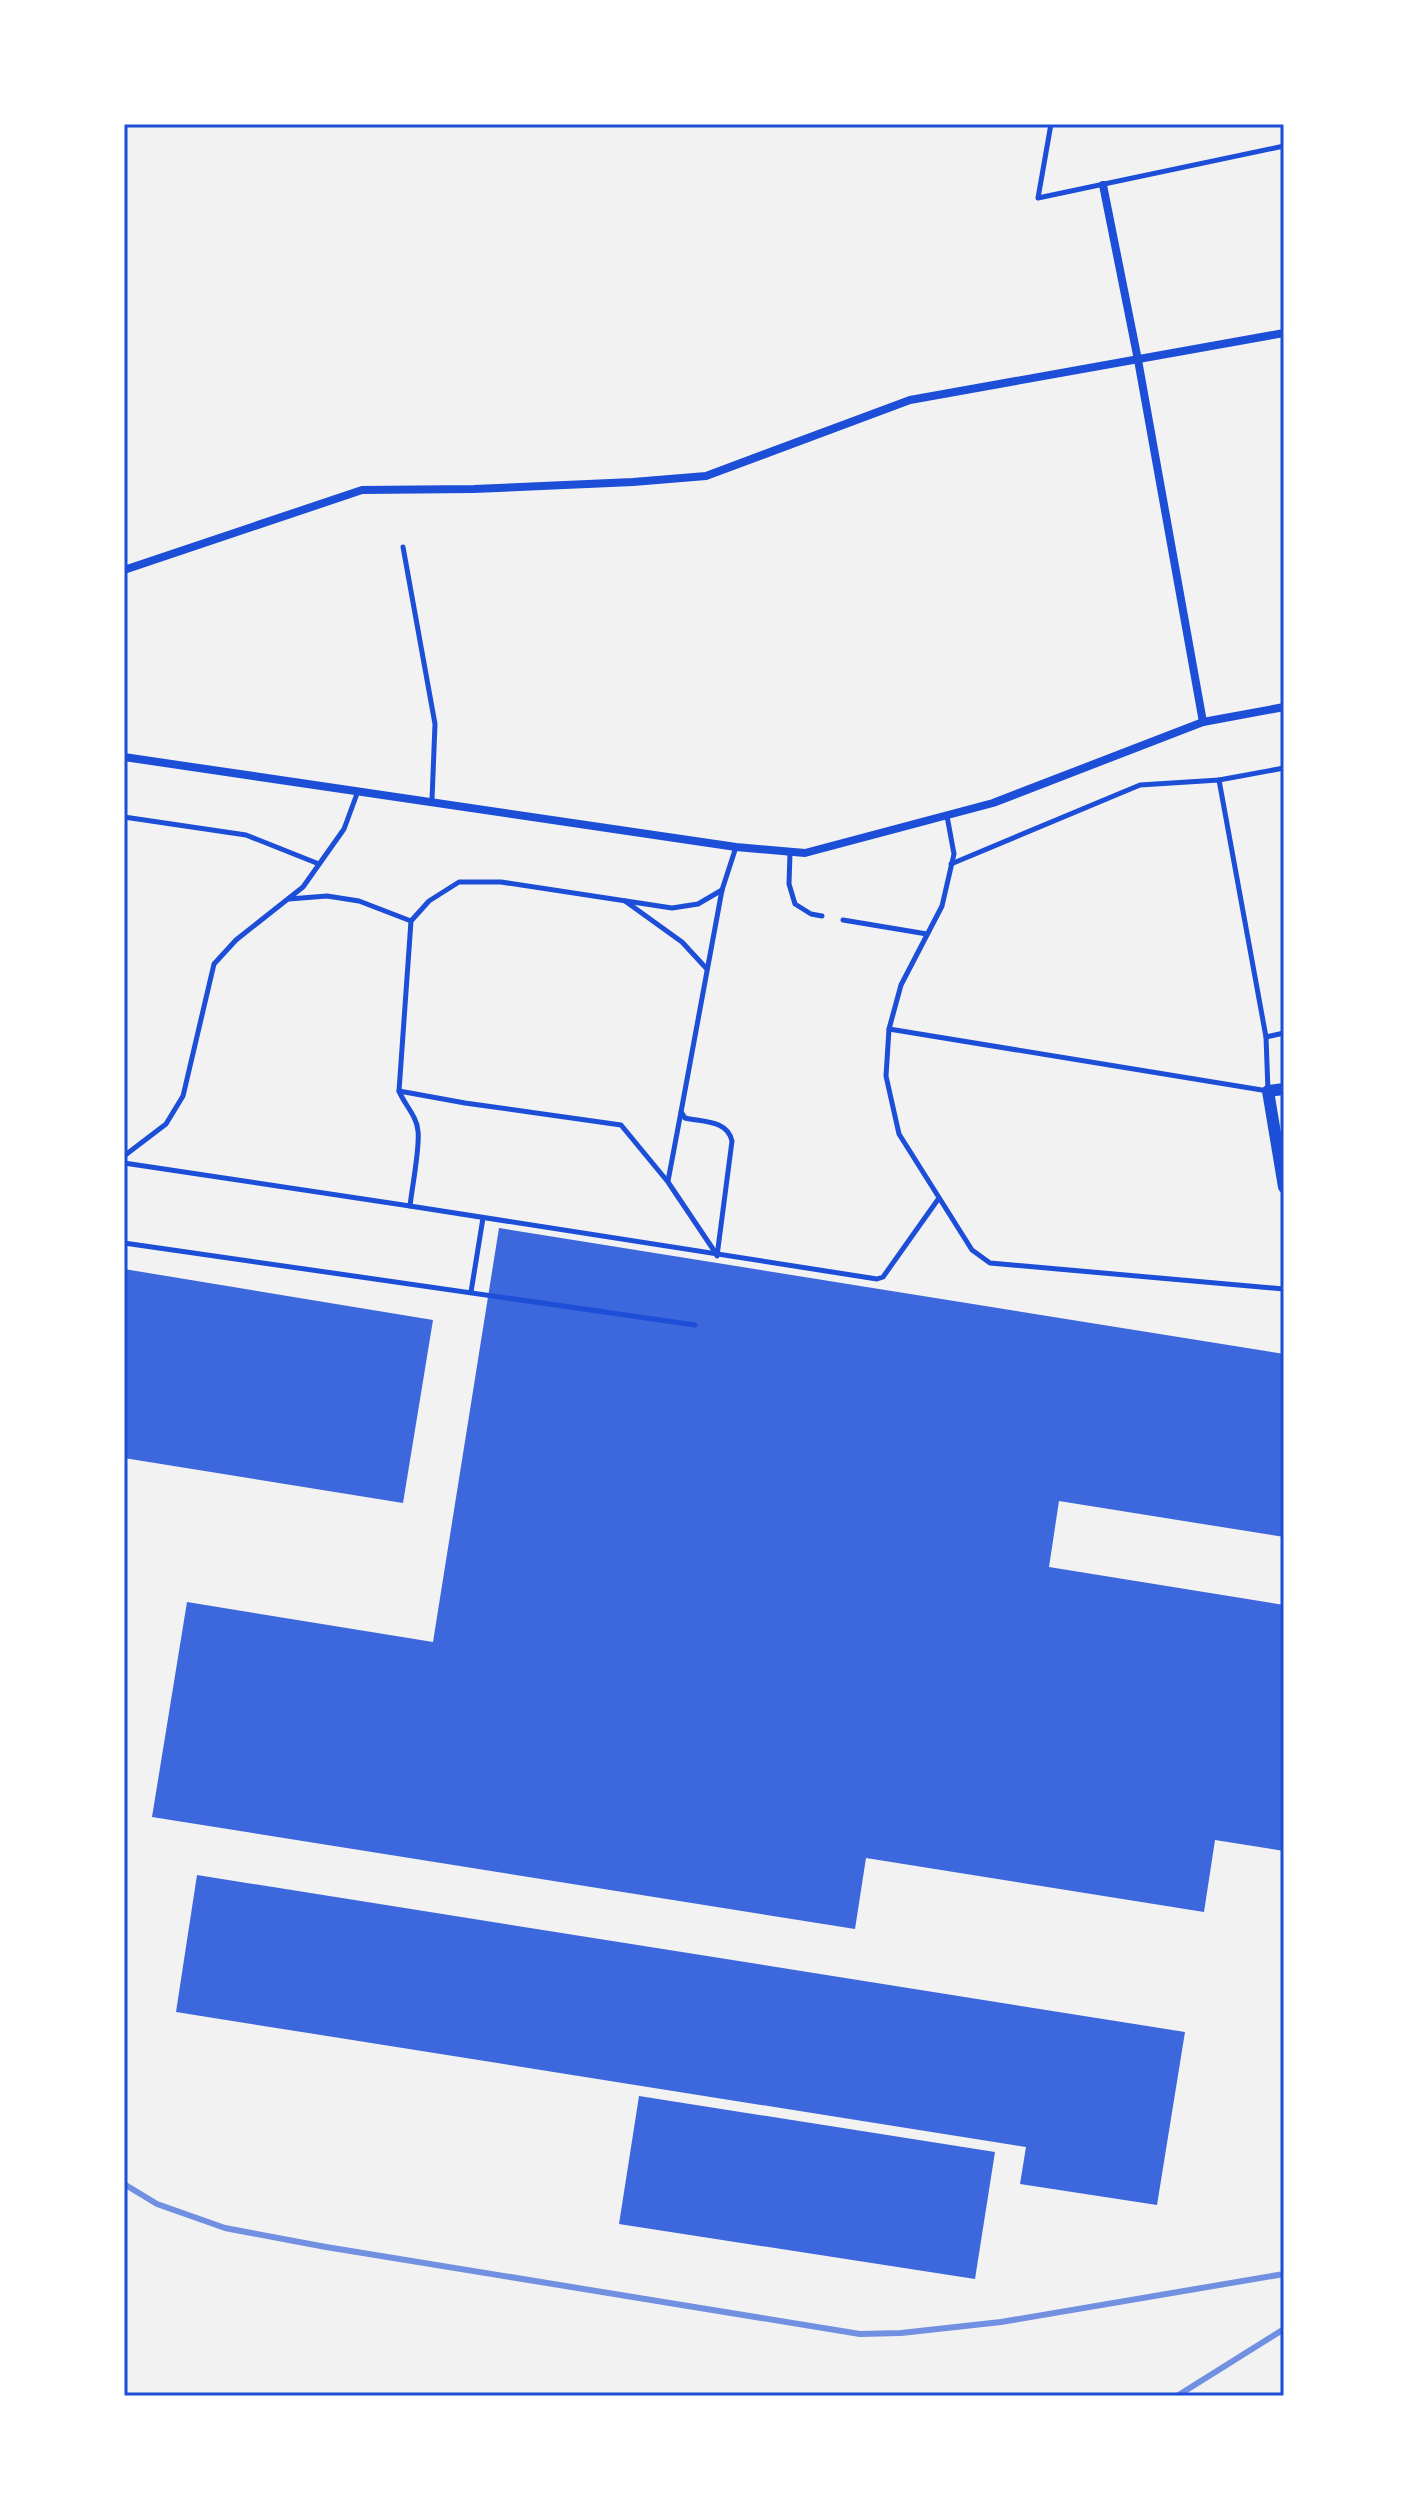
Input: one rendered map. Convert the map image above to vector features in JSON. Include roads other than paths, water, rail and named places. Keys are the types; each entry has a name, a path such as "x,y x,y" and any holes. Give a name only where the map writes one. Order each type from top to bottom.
{"street":[{"path":"1103,185 1203,722"},
{"path":"124,570 362,490 474,489 706,476 910,400 1284,333"},
{"path":"124,757 736,847 805,853 993,803 1203,722 1284,707"},
{"path":"1284,1089 1268,1091 1284,1187"}],"lane":[{"path":"1051,124 1038,198 1284,146"},
{"path":"403,547 435,724 432,800"},
{"path":"951,864 1140,785 1219,780 1284,768"},
{"path":"889,1029 1268,1091 1266,1037 1219,780"},
{"path":"124,1156 166,1124 183,1096 214,964 236,940 303,887 344,829 358,790"},
{"path":"947,816 954,854 942,906 901,985 889,1029 886,1076 899,1134 972,1250 990,1263 1284,1289"},
{"path":"124,817 246,835 319,864"},
{"path":"668,1182 722,890 736,847"},
{"path":"790,852 789,884 795,904 811,914 822,916"},
{"path":"410,1206 418,1130 399,1091 411,921 429,901 459,882 501,882 672,908 698,904 722,890"},
{"path":"288,899 327,896 359,901 411,921"},
{"path":"623,900 682,942 707,969"},
{"path":"843,920 927,934"},
{"path":"1266,1037 1284,1033"},
{"path":"399,1091 621,1125 668,1182 717,1256"},
{"path":"681,1112 685,1118 723,1126 729,1131 732,1141 717,1256"},
{"path":"124,1163 881,1279 939,1198"},
{"path":"471,1293 483,1218"},
{"path":"124,1243 695,1325"}],"railway":[{"path":"124,2184 157,2204 225,2228 860,2334 901,2333 1001,2322 1284,2274"},
{"path":"1177,2396 1284,2329"}]}
